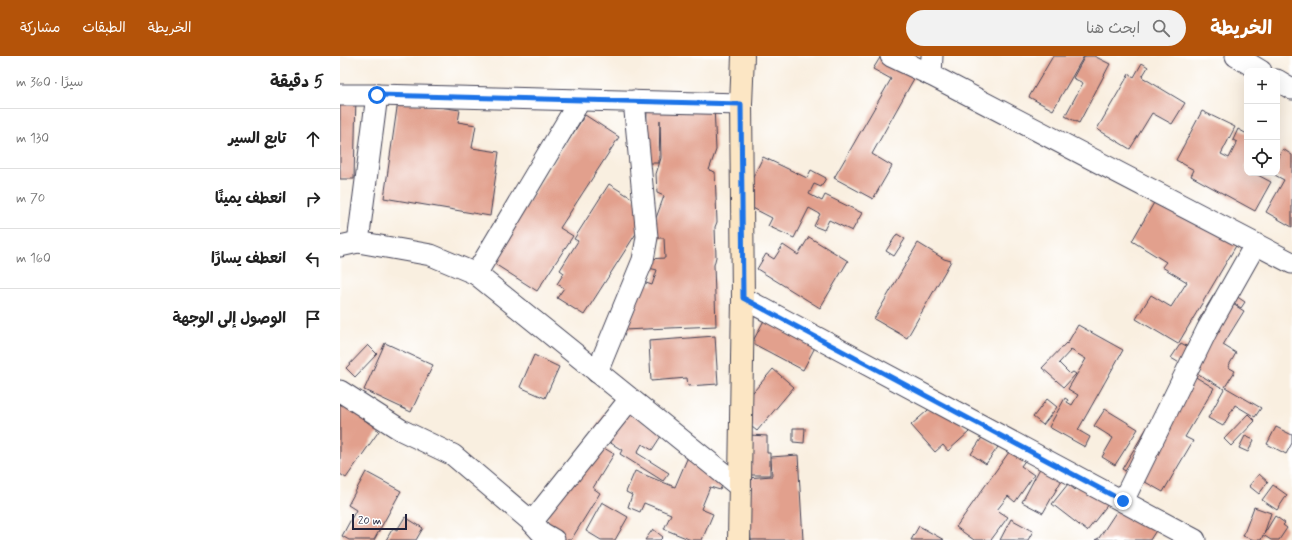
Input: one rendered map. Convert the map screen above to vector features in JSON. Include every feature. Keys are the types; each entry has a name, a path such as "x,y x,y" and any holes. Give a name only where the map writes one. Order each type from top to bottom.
{"street":[{"path":"739,540 743,298 741,104 743,56"},
{"path":"891,56 932,66 1256,245 1292,263"},
{"path":"1236,56 1257,68"},
{"path":"1280,82 1292,89"},
{"path":"340,96 377,95 741,104"},
{"path":"377,95 349,244 431,255 476,274 740,487"},
{"path":"476,274 580,100"},
{"path":"597,372 642,260 647,237 634,102"},
{"path":"1123,501 1206,330 1256,245"},
{"path":"743,298 1195,540"},
{"path":"340,391 402,430 453,455 532,522 542,533 554,540"},
{"path":"532,522 630,399"}],"building":[{"path":"881,56 916,75 872,154 892,166 873,199 834,178 891,79 873,69"},
{"path":"1053,56 1084,56 1053,110 1029,97"},
{"path":"1085,56 1094,56 1110,64 1079,123 1065,116 1083,83 1073,78"},
{"path":"1142,63 1148,67 1142,77 1185,103 1172,124 1152,113 1130,149 1097,129 1129,74 1134,77"},
{"path":"340,95 356,95 354,179 340,179"},
{"path":"398,101 460,110 458,122 476,125 472,148 499,152 490,216 384,198"},
{"path":"647,105 714,106 716,150 709,170 715,172 717,222 715,227 716,257 714,265 716,326 623,330 634,279 652,285 657,270 645,267 648,259 665,258 664,238 650,238 664,196 657,193 656,174 661,158 660,120 659,163 646,163"},
{"path":"1202,111 1235,127 1221,154 1229,158 1237,142 1233,140 1238,129 1244,132 1244,176 1260,176 1271,182 1255,211 1191,176 1194,170 1176,160"},
{"path":"585,115 619,137 560,228 573,236 537,291 490,261"},
{"path":"1283,149 1292,155 1292,227 1266,212 1284,180 1277,176 1280,176 1280,154"},
{"path":"763,157 807,178 811,170 826,178 821,187 814,184 809,194 822,201 825,195 862,213 852,231 829,220 824,230 814,226 820,214 809,208 794,238 768,226 772,218 741,202"},
{"path":"609,184 651,210 584,315 557,298 564,288 557,284 564,273 560,270 578,241 574,239"},
{"path":"1159,194 1240,239 1178,344 1136,319 1151,295 1171,307 1187,282 1162,267 1166,262 1132,241"},
{"path":"897,234 905,239 894,256 886,251"},
{"path":"809,237 848,261 820,308 757,269 766,254 774,259 783,245 798,255"},
{"path":"918,243 944,259 951,261 907,338 874,319"},
{"path":"1215,293 1244,311 1223,345 1236,353 1228,367 1235,371 1225,387 1261,408 1255,417 1235,405 1223,426 1208,418 1224,389 1171,358 1181,343 1192,349 1206,326 1198,321"},
{"path":"1236,296 1245,302 1241,308 1232,302"},
{"path":"771,307 822,334 803,370 752,343"},
{"path":"1078,325 1123,350 1078,430 1090,437 1085,447 1049,427 1065,398 1068,400 1067,402 1072,405 1078,395 1068,389 1086,359 1071,350 1059,363 1070,374 1073,372 1076,374 1064,387 1042,368 1066,343 1067,344"},
{"path":"715,336 718,384 688,386 687,378 651,381 649,341"},
{"path":"385,343 433,365 411,412 364,390"},
{"path":"368,345 377,354 355,377 346,368"},
{"path":"534,355 559,367 545,398 520,387"},
{"path":"773,369 794,387 757,431 735,413"},
{"path":"1189,373 1214,388 1185,437 1193,441 1163,492 1122,469 1148,426 1156,430"},
{"path":"340,390 368,410 362,418 379,431 346,478 340,474"},
{"path":"1047,399 1057,407 1043,425 1033,417"},
{"path":"935,404 952,412 969,432 948,451 943,445 935,452 911,425"},
{"path":"618,405 663,433 652,450 642,444 637,453 669,473 663,481 620,454 622,450 593,432 605,413 611,416"},
{"path":"1105,409 1138,429 1115,465 1102,457 1113,438 1094,426"},
{"path":"1248,414 1255,421 1231,446 1224,439"},
{"path":"1276,427 1292,435 1292,443 1286,454 1267,444"},
{"path":"793,428 805,428 804,443 793,442"},
{"path":"749,435 767,436 767,453 770,453 770,475 748,475"},
{"path":"983,436 998,447 986,464 971,454"},
{"path":"1245,436 1254,440 1248,452 1239,448"},
{"path":"594,442 614,454 593,488 600,493 571,540 537,540 536,539 549,517 540,511"},
{"path":"1014,445 1029,455 1021,466 1034,475 1015,502 1008,496 997,510 1008,517 991,540 974,540 956,527"},
{"path":"690,452 729,468 720,490 710,487 701,509 713,514 702,540 691,540 664,529 671,514 644,503 640,512 628,507 632,495 626,492 635,471 675,487"},
{"path":"798,455 803,540 751,540 747,478 772,476 771,457"},
{"path":"1046,457 1068,469 1043,513 1022,502"},
{"path":"366,472 401,491 374,540 349,540 342,536 356,510 348,505"},
{"path":"1259,474 1268,482 1259,494 1249,486"},
{"path":"1085,477 1112,499 1087,531 1052,504 1068,484 1075,490"},
{"path":"1273,485 1287,495 1277,510 1262,500"},
{"path":"1124,500 1160,524 1150,540 1095,540 1099,538"},
{"path":"602,502 628,517 615,540 601,540 586,531"},
{"path":"1254,507 1271,513 1264,534 1275,516 1285,523 1283,525 1287,528 1279,540 1271,540 1263,535 1261,540 1254,540 1243,536"},
{"path":"405,517 423,528 416,540 386,540 393,528 397,530"},
{"path":"1011,519 1033,531 1028,540 1000,540"},
{"path":"919,526 944,540 911,540"},
{"path":"653,529 663,537 660,540 645,540"}],"route":[{"path":"377,95 741,104 743,298 1123,501"}]}
